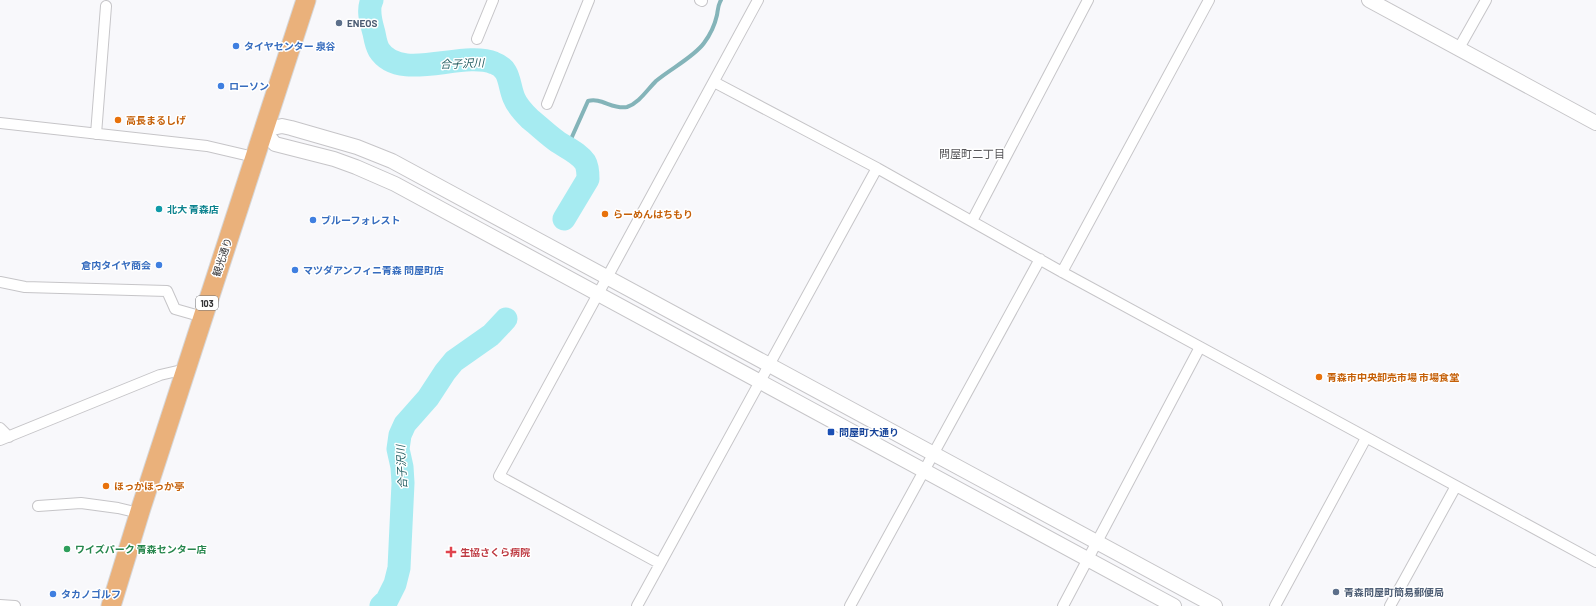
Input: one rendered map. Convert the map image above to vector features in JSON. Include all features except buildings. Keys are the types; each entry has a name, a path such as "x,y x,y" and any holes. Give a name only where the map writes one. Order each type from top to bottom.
{"highway":[{"name":"観光通り","path":"111,606 139,513 306,0"}],"street":[{"path":"477,39 493,0"},
{"path":"547,104 589,0"},
{"path":"659,563 499,476 606,276 758,0"},
{"path":"972,221 1088,0"},
{"path":"1062,272 1209,0"},
{"path":"1369,0 1596,123"},
{"path":"1458,48 1486,0"},
{"path":"96,134 106,6"},
{"path":"714,82 877,168 1062,272 1596,562"},
{"path":"0,123 207,146 254,157"},
{"path":"1174,606 384,179 334,159 275,144 263,130 282,126 291,128 357,147 392,162 606,276 1215,606"},
{"path":"637,606 659,563 770,365 877,168"},
{"path":"850,606 1040,259"},
{"path":"0,282 25,287 167,291 175,309 203,317"},
{"path":"1063,606 1200,347"},
{"path":"0,428 4,438 160,375 186,369"},
{"path":"1275,606 1366,438"},
{"path":"1390,606 1456,486"},
{"path":"38,506 81,503 118,508 139,513"},
{"path":"0,606 15,606"}],"waterway":[{"name":"合子沢川","path":"372,0 370,16 376,44 379,50 389,60 401,64 416,65 465,60 481,60 494,63 506,73 514,98 523,112 551,137 576,153 585,162 588,170 588,179 564,219"},
{"path":"567,148 588,101 593,100 617,107 627,107 639,99 662,76 700,48 712,29 721,0"},
{"name":"合子沢川","path":"381,606 387,600 395,584 399,568 403,483 402,467 398,449 400,435 405,424 428,398 454,361 491,335 506,319"}],"place":[{"name":"ENEOS","path":"339,23"},
{"name":"タイヤセンター 泉谷","path":"236,46"},
{"name":"ローソン","path":"221,86"},
{"name":"高長まるしげ","path":"118,120"},
{"name":"北大 青森店","path":"159,209"},
{"name":"らーめんはちもり","path":"605,214"},
{"name":"ブルーフォレスト","path":"313,220"},
{"name":"倉内タイヤ商会","path":"159,265"},
{"name":"マツダアンフィニ青森 問屋町店","path":"295,270"},
{"name":"青森市中央卸売市場 市場食堂","path":"1319,377"},
{"name":"問屋町大通り","path":"831,432"},
{"name":"ほっかほっか亭","path":"106,486"},
{"name":"ワイズパーク 青森センター店","path":"67,549"},
{"name":"生協さくら病院","path":"451,552"},
{"name":"青森問屋町簡易郵便局","path":"1336,592"},
{"name":"タカノゴルフ","path":"53,594"}],"district":[{"name":"問屋町二丁目","path":"972,153"}]}
